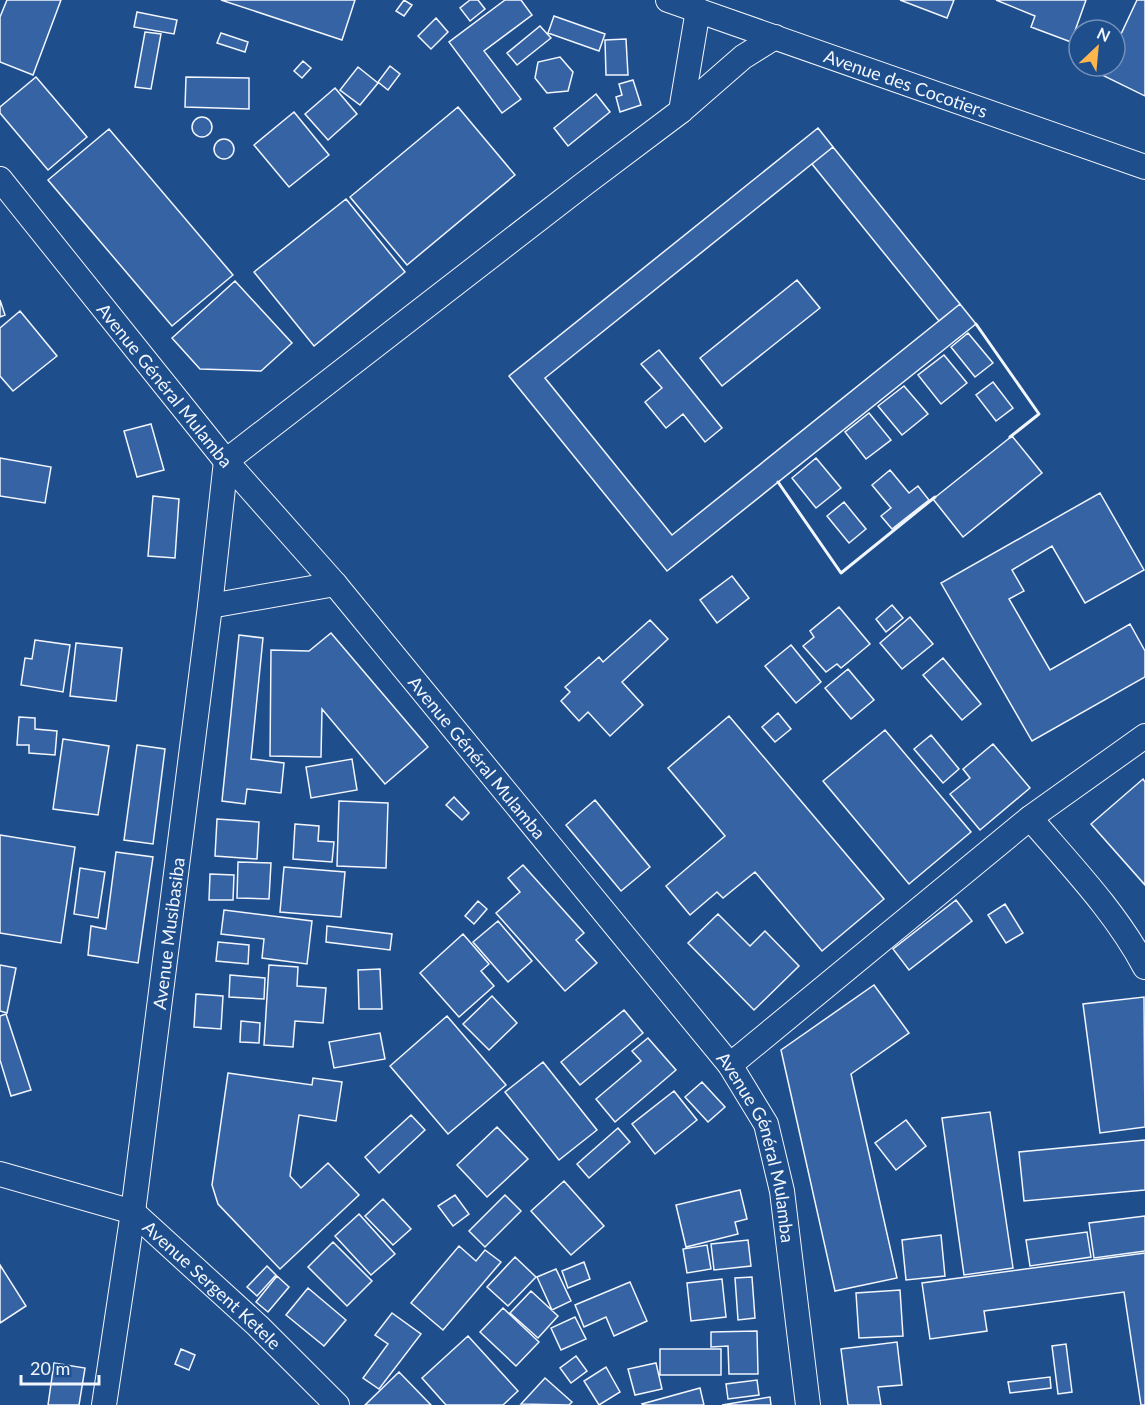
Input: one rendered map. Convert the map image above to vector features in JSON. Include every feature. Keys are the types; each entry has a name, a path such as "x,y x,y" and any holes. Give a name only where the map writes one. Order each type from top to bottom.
{"street":[{"name":"Avenue des Cocotiers","path":"668,0 1145,166"},
{"path":"681,111 698,10"},
{"path":"226,461 574,191 681,111 743,57 775,37"},
{"name":"Avenue Général Mulamba","path":"0,178 226,461 335,584 730,1065 766,1124 782,1191 808,1405"},
{"name":"Avenue Musibasiba","path":"104,1405 133,1212 210,606 226,461"},
{"path":"210,606 335,584"},
{"path":"730,1065 1030,818 1145,736"},
{"path":"1030,818 1106,906 1128,936 1145,967"},
{"name":"Avenue Sergent Ketele","path":"0,1174 133,1212 258,1326 337,1405"}],"building":[{"path":"7,0 61,0 33,75 0,62 0,17"},
{"path":"221,0 355,0 342,40"},
{"path":"404,0 412,5 404,16 396,11"},
{"path":"470,0 478,0 485,9 470,21 460,8"},
{"path":"505,0 521,0 532,15 484,51 521,99 502,113 449,42"},
{"path":"900,0 954,0 947,18"},
{"path":"996,0 1086,0 1080,18 1067,18 1067,40 1031,27 1035,16"},
{"path":"1137,0 1145,0 1145,96 1108,78 1127,78 1127,21"},
{"path":"137,12 177,20 174,34 134,27"},
{"path":"554,16 605,34 599,51 548,33"},
{"path":"436,18 448,32 431,49 418,36"},
{"path":"540,26 551,38 517,65 507,53"},
{"path":"145,32 161,34 151,89 135,87"},
{"path":"221,33 248,42 245,52 217,43"},
{"path":"626,39 628,75 606,75 605,40"},
{"path":"560,57 573,72 568,91 547,93 535,78 538,62"},
{"path":"303,61 311,68 302,78 294,71"},
{"path":"390,66 400,74 388,90 378,82"},
{"path":"358,67 378,83 360,105 340,90"},
{"path":"36,77 87,137 48,170 0,113 0,107"},
{"path":"186,77 249,78 249,109 185,107"},
{"path":"633,80 641,105 620,112 616,97 622,95 619,84"},
{"path":"335,88 357,114 328,140 305,114"},
{"path":"596,94 610,112 568,146 554,128"},
{"path":"458,107 515,175 407,265 350,197"},
{"path":"294,112 329,155 289,187 254,145"},
{"path":"202,117 209,120 212,127 209,134 202,137 195,134 192,127 195,120"},
{"path":"818,128 833,147 545,378 672,535 960,304 976,324 667,571 509,376"},
{"path":"109,129 233,275 172,326 48,180"},
{"path":"224,139 231,142 234,149 231,156 224,159 217,156 214,149 217,142"},
{"path":"833,147 960,304 939,321 812,164"},
{"path":"346,199 405,272 314,346 254,272"},
{"path":"797,280 820,308 722,386 700,358"},
{"path":"235,281 292,343 261,371 200,369 172,338"},
{"path":"0,300 5,315 0,317"},
{"path":"20,311 57,356 13,391 0,376 0,328"},
{"path":"968,333 993,363 975,377 951,347"},
{"path":"659,350 722,428 705,442 683,414 666,428 645,402 662,388 641,364"},
{"path":"944,355 967,383 941,404 918,375"},
{"path":"993,382 1013,408 996,421 976,395"},
{"path":"904,386 928,414 902,435 878,406"},
{"path":"869,413 891,440 866,459 845,432"},
{"path":"151,424 164,470 137,477 124,431"},
{"path":"1012,436 1042,473 963,537 933,499"},
{"path":"0,458 51,467 45,503 0,496"},
{"path":"816,458 841,488 816,508 792,478"},
{"path":"890,470 909,493 918,486 929,500 892,529 881,516 891,508 872,485"},
{"path":"1100,493 1144,570 1085,603 1052,546 1012,570 1024,591 1009,599 1050,670 1130,624 1145,651 1145,677 1032,741 941,583"},
{"path":"153,496 179,499 175,558 148,556"},
{"path":"844,502 866,529 849,543 827,516"},
{"path":"732,576 749,598 717,623 700,600"},
{"path":"892,605 903,618 886,632 876,619"},
{"path":"839,607 870,644 841,668 837,664 826,672 803,646 814,637 810,631"},
{"path":"910,617 933,644 902,669 880,643"},
{"path":"650,620 668,639 622,682 643,705 610,736 588,712 579,721 561,701 570,692 565,687 599,657 603,662"},
{"path":"331,633 428,747 385,784 322,709 321,757 270,756 271,650 309,651"},
{"path":"239,635 263,638 251,759 284,763 281,793 247,789 245,804 222,801"},
{"path":"35,640 70,645 63,692 21,685 25,658 32,659"},
{"path":"76,643 122,648 116,701 70,696"},
{"path":"791,645 821,682 796,703 765,666"},
{"path":"943,658 981,704 962,720 923,675"},
{"path":"848,669 874,700 851,719 825,688"},
{"path":"778,713 791,729 775,742 762,727"},
{"path":"729,716 884,899 822,951 755,872 723,898 717,892 690,915 666,886 725,836 668,768"},
{"path":"19,717 35,718 35,729 57,731 55,755 29,753 29,745 17,745"},
{"path":"885,730 971,832 909,884 823,781"},
{"path":"931,735 959,769 943,783 914,749"},
{"path":"63,739 109,746 98,815 53,809"},
{"path":"993,744 1030,788 980,830 950,794 970,778 963,769"},
{"path":"137,745 165,749 153,844 124,840"},
{"path":"352,759 357,790 311,798 306,767"},
{"path":"1143,779 1145,782 1145,885 1091,824"},
{"path":"454,797 469,813 462,820 446,805"},
{"path":"595,800 650,867 621,891 566,825"},
{"path":"339,801 388,803 386,868 337,866"},
{"path":"217,819 259,822 257,859 215,856"},
{"path":"295,824 319,826 318,841 334,842 332,862 293,859"},
{"path":"0,835 75,847 61,943 0,933"},
{"path":"116,852 153,857 138,963 88,955 91,926 106,929"},
{"path":"238,862 271,863 269,899 237,898"},
{"path":"523,865 584,933 576,940 597,963 565,991 496,913 520,892 508,878"},
{"path":"284,867 345,872 341,917 280,912"},
{"path":"80,868 105,872 98,918 74,914"},
{"path":"210,874 234,875 233,900 209,900"},
{"path":"956,900 972,921 909,970 893,949"},
{"path":"478,901 487,909 474,924 465,916"},
{"path":"1005,904 1023,933 1006,943 988,915"},
{"path":"224,910 312,921 307,964 262,958 264,939 221,934"},
{"path":"718,914 750,946 765,931 799,966 754,1010 688,943"},
{"path":"498,921 532,961 508,982 473,942"},
{"path":"327,926 392,934 390,950 326,942"},
{"path":"463,934 489,964 481,971 494,986 459,1017 420,973"},
{"path":"218,942 249,945 248,964 216,961"},
{"path":"0,965 16,968 7,1013 0,1011"},
{"path":"269,965 298,967 297,986 326,988 323,1023 295,1021 293,1047 264,1045"},
{"path":"380,969 382,1009 359,1009 358,970"},
{"path":"230,975 265,978 264,999 229,997"},
{"path":"874,985 909,1033 851,1074 897,1278 835,1291 781,1050"},
{"path":"196,994 223,996 221,1029 194,1027"},
{"path":"492,996 517,1023 489,1050 463,1024"},
{"path":"1144,997 1145,1127 1100,1133 1083,1004"},
{"path":"624,1010 643,1033 580,1085 561,1062"},
{"path":"6,1014 31,1090 11,1096 0,1060 0,1016"},
{"path":"447,1016 506,1085 448,1134 390,1066"},
{"path":"241,1021 260,1023 259,1043 240,1042"},
{"path":"380,1033 385,1059 334,1068 329,1042"},
{"path":"648,1038 676,1070 615,1122 596,1099 641,1061 632,1051"},
{"path":"543,1062 597,1130 559,1160 505,1092"},
{"path":"228,1073 312,1085 313,1078 342,1082 336,1121 299,1115 290,1176 301,1188 328,1163 359,1195 280,1269 218,1204 212,1185"},
{"path":"702,1082 725,1107 708,1122 685,1097"},
{"path":"674,1091 697,1120 655,1154 632,1124"},
{"path":"990,1112 1013,1268 964,1275 942,1118"},
{"path":"411,1115 425,1130 379,1173 365,1157"},
{"path":"906,1120 926,1146 896,1170 875,1143"},
{"path":"497,1127 528,1159 487,1197 457,1165"},
{"path":"618,1128 630,1142 589,1178 577,1164"},
{"path":"1145,1140 1145,1190 1024,1201 1019,1152"},
{"path":"564,1181 604,1226 571,1255 531,1211"},
{"path":"740,1190 747,1219 735,1222 738,1234 686,1247 676,1205"},
{"path":"455,1195 469,1214 453,1226 438,1206"},
{"path":"505,1195 521,1211 485,1247 469,1231"},
{"path":"383,1199 411,1229 393,1245 365,1216"},
{"path":"359,1214 395,1254 371,1275 335,1236"},
{"path":"1145,1216 1145,1251 1094,1258 1089,1223"},
{"path":"1087,1232 1091,1257 1030,1266 1026,1240"},
{"path":"941,1235 945,1276 906,1280 902,1240"},
{"path":"748,1240 751,1266 714,1270 711,1244"},
{"path":"333,1242 372,1281 347,1306 308,1267"},
{"path":"707,1245 711,1269 687,1273 683,1249"},
{"path":"459,1246 476,1261 485,1250 501,1262 443,1330 411,1303"},
{"path":"1145,1253 1145,1405 1141,1405 1124,1292 984,1311 987,1331 930,1339 922,1283"},
{"path":"515,1257 536,1277 508,1306 487,1287"},
{"path":"584,1262 590,1279 568,1288 562,1271"},
{"path":"0,1265 26,1306 0,1323"},
{"path":"267,1266 276,1275 257,1296 247,1287"},
{"path":"556,1269 571,1301 552,1310 537,1277"},
{"path":"277,1276 289,1287 268,1312 256,1302"},
{"path":"752,1277 755,1318 738,1320 735,1278"},
{"path":"722,1279 726,1317 691,1321 687,1283"},
{"path":"630,1282 647,1321 614,1336 606,1317 584,1327 575,1305"},
{"path":"308,1288 346,1320 324,1346 286,1315"},
{"path":"900,1290 903,1336 859,1338 856,1293"},
{"path":"531,1291 558,1316 538,1338 510,1313"},
{"path":"503,1308 539,1342 516,1366 480,1332"},
{"path":"392,1313 421,1334 379,1389 363,1378 388,1344 375,1335"},
{"path":"575,1317 586,1339 561,1350 551,1328"},
{"path":"757,1331 758,1374 729,1374 728,1346 711,1347 711,1332"},
{"path":"468,1336 518,1391 503,1405 446,1405 422,1378"},
{"path":"897,1342 902,1385 878,1387 881,1405 848,1405 841,1349"},
{"path":"1066,1344 1072,1392 1058,1394 1052,1346"},
{"path":"181,1349 195,1355 189,1370 175,1364"},
{"path":"660,1349 721,1349 721,1375 660,1375"},
{"path":"576,1356 587,1371 571,1383 560,1368"},
{"path":"54,1363 85,1368 79,1405 48,1405"},
{"path":"656,1363 662,1389 635,1395 628,1369"},
{"path":"606,1367 620,1392 599,1405 584,1381"},
{"path":"399,1372 431,1405 365,1405"},
{"path":"1050,1377 1051,1388 1010,1393 1008,1382"},
{"path":"545,1378 572,1402 569,1405 521,1404"},
{"path":"757,1380 759,1395 728,1399 726,1384"},
{"path":"700,1388 704,1405 642,1404"},
{"path":"770,1397 771,1405 722,1405"}],"wall":[{"path":"976,324 1039,414 1010,437"},
{"path":"778,482 841,573 935,497"}]}
